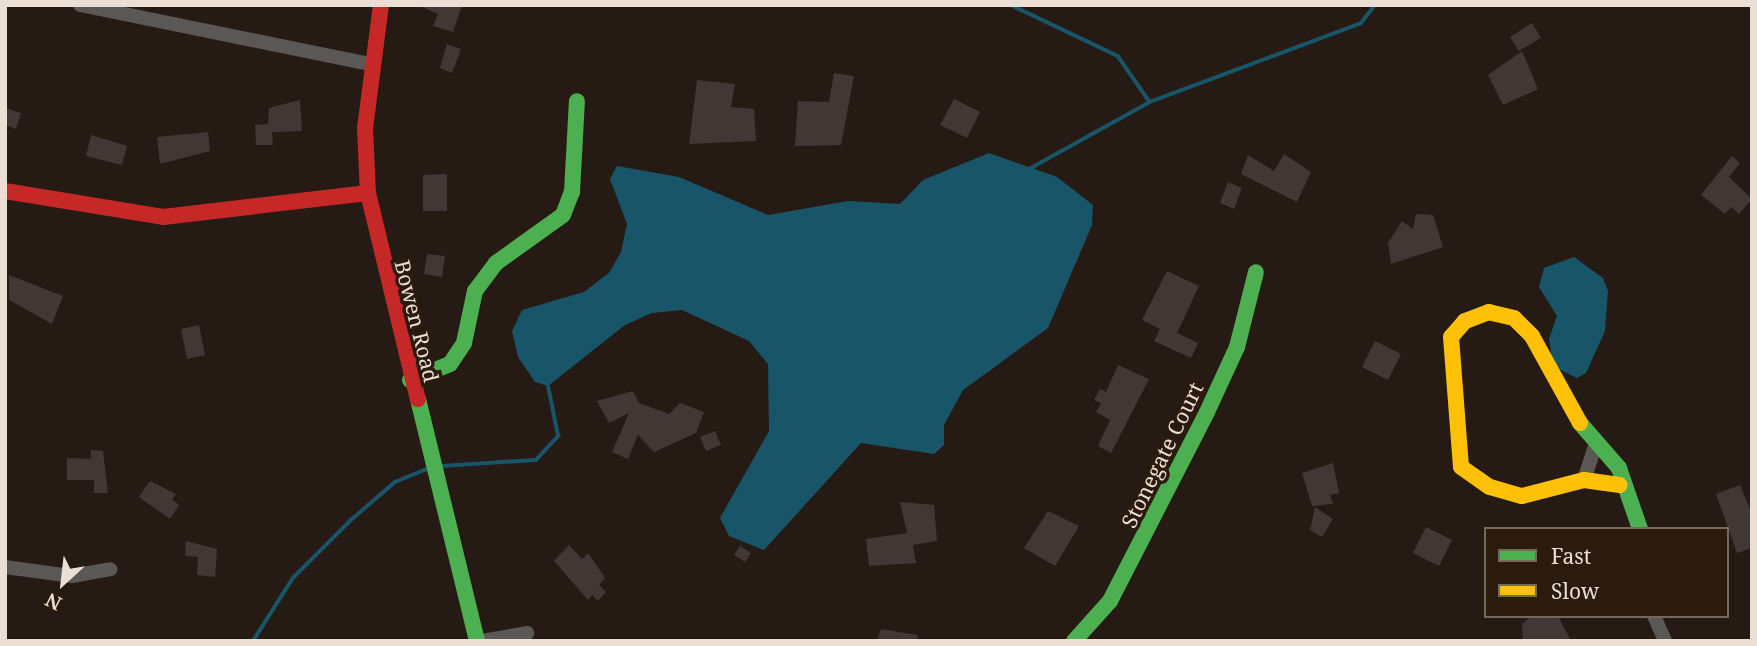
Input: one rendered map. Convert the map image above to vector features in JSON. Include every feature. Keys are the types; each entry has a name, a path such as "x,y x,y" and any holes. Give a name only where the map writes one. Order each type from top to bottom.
{"street":[{"path":"80,5 369,64"},
{"name":"Bowen Road","path":"381,5 369,64 368,193 410,380 479,641"},
{"path":"410,380 450,363 464,343 475,291 496,263 563,215 572,192 578,101"},
{"path":"5,191 163,217 368,193"},
{"name":"Stonegate Court","path":"1074,641 1110,601 1208,412 1237,347 1256,272"},
{"path":"1620,485 1584,481 1522,496 1490,487 1461,467 1451,337 1465,321 1489,312 1514,318 1532,336 1568,410 1619,468 1620,485 1639,527"},
{"path":"1584,481 1596,444"},
{"path":"5,567 72,576 110,569"},
{"path":"1655,618 1665,641"},
{"path":"479,641 527,633"}],"water":[{"path":"989,153 1057,177 1093,205 1092,225 1048,328 963,390 944,425 944,445 934,454 861,443 764,550 729,536 720,518 769,431 768,364 749,341 682,310 652,313 625,325 548,386 535,382 518,357 512,331 522,310 584,292 609,273 621,252 627,224 610,179 617,166 679,177 768,215 848,201 900,204 923,180"},
{"path":"1574,257 1603,278 1608,291 1605,331 1586,373 1577,378 1553,366 1549,339 1557,316 1539,287 1544,268"}],"building":[{"path":"418,5 462,5 453,32 433,26 438,14"},
{"path":"1532,23 1541,38 1519,51 1510,37"},
{"path":"447,44 461,49 452,73 440,68"},
{"path":"1522,51 1538,89 1503,105 1488,75"},
{"path":"834,73 854,76 841,145 795,146 798,101 829,102"},
{"path":"697,80 735,84 731,107 754,109 756,141 689,144"},
{"path":"954,99 980,112 967,138 940,125"},
{"path":"300,100 302,131 272,132 273,145 256,145 255,125 268,124 269,108"},
{"path":"5,108 21,113 16,129 5,125"},
{"path":"208,132 210,151 160,164 157,137"},
{"path":"91,135 127,146 122,165 86,156"},
{"path":"1284,154 1311,172 1297,202 1241,174 1248,155 1274,171"},
{"path":"1732,156 1740,163 1729,177 1752,199 1739,214 1731,207 1725,214 1701,195"},
{"path":"447,174 447,211 423,211 423,175"},
{"path":"1228,182 1242,188 1234,209 1220,203"},
{"path":"1416,214 1433,215 1443,247 1391,264 1388,243 1402,221 1413,229"},
{"path":"427,254 445,256 442,277 424,274"},
{"path":"1167,271 1199,286 1177,333 1198,343 1191,358 1154,341 1160,329 1142,320"},
{"path":"9,275 63,296 52,324 9,300"},
{"path":"199,325 205,355 187,359 181,329"},
{"path":"1375,341 1401,354 1388,380 1362,367"},
{"path":"1118,365 1149,379 1111,453 1098,446 1110,420 1096,412 1101,403 1094,400 1100,389 1106,392"},
{"path":"633,391 639,403 669,414 680,403 704,412 696,433 654,452 638,435 628,459 612,452 629,413 609,423 597,401"},
{"path":"715,431 721,445 706,451 700,437"},
{"path":"91,450 103,451 108,493 94,493 94,480 67,480 67,458 91,459"},
{"path":"1333,463 1339,493 1330,495 1333,504 1312,506 1302,473"},
{"path":"150,481 176,494 172,499 179,505 170,519 139,497"},
{"path":"1740,485 1752,514 1752,548 1737,553 1716,494"},
{"path":"900,502 934,505 937,541 913,545 916,563 869,566 866,539 907,533"},
{"path":"1315,507 1333,519 1322,537 1310,530"},
{"path":"1048,511 1079,526 1055,566 1024,548"},
{"path":"1426,527 1452,540 1439,566 1413,553"},
{"path":"186,541 217,549 215,577 197,575 198,557 185,556"},
{"path":"569,545 582,559 588,553 605,578 599,585 606,592 598,601 592,595 588,600 554,561"},
{"path":"740,546 751,553 745,562 734,555"},
{"path":"1530,618 1559,618 1571,641 1523,641 1522,624"},
{"path":"881,629 918,635 917,641 877,641"}],"waterway":[{"path":"1011,5 1118,56 1150,102"},
{"path":"1031,168 1150,102 1361,23 1375,5"},
{"path":"442,466 536,460 558,436 548,386"},
{"path":"253,641 293,578 351,520 395,482 428,469"}],"traffic: fast":[{"path":"410,380 450,364 464,343 475,291 496,263 563,215 572,192 577,101"},
{"path":"1074,641 1110,601 1207,412 1237,347 1256,272"},
{"path":"418,399 477,641"},
{"path":"1580,423 1619,468 1639,527"}],"traffic: slow":[{"path":"1580,423 1532,336 1514,318 1489,312 1465,321 1451,337 1461,467 1490,487 1522,496 1584,480 1620,485"}],"traffic: jam":[{"path":"381,5 365,128 368,193 418,399"},
{"path":"5,191 163,217 368,193"}]}
